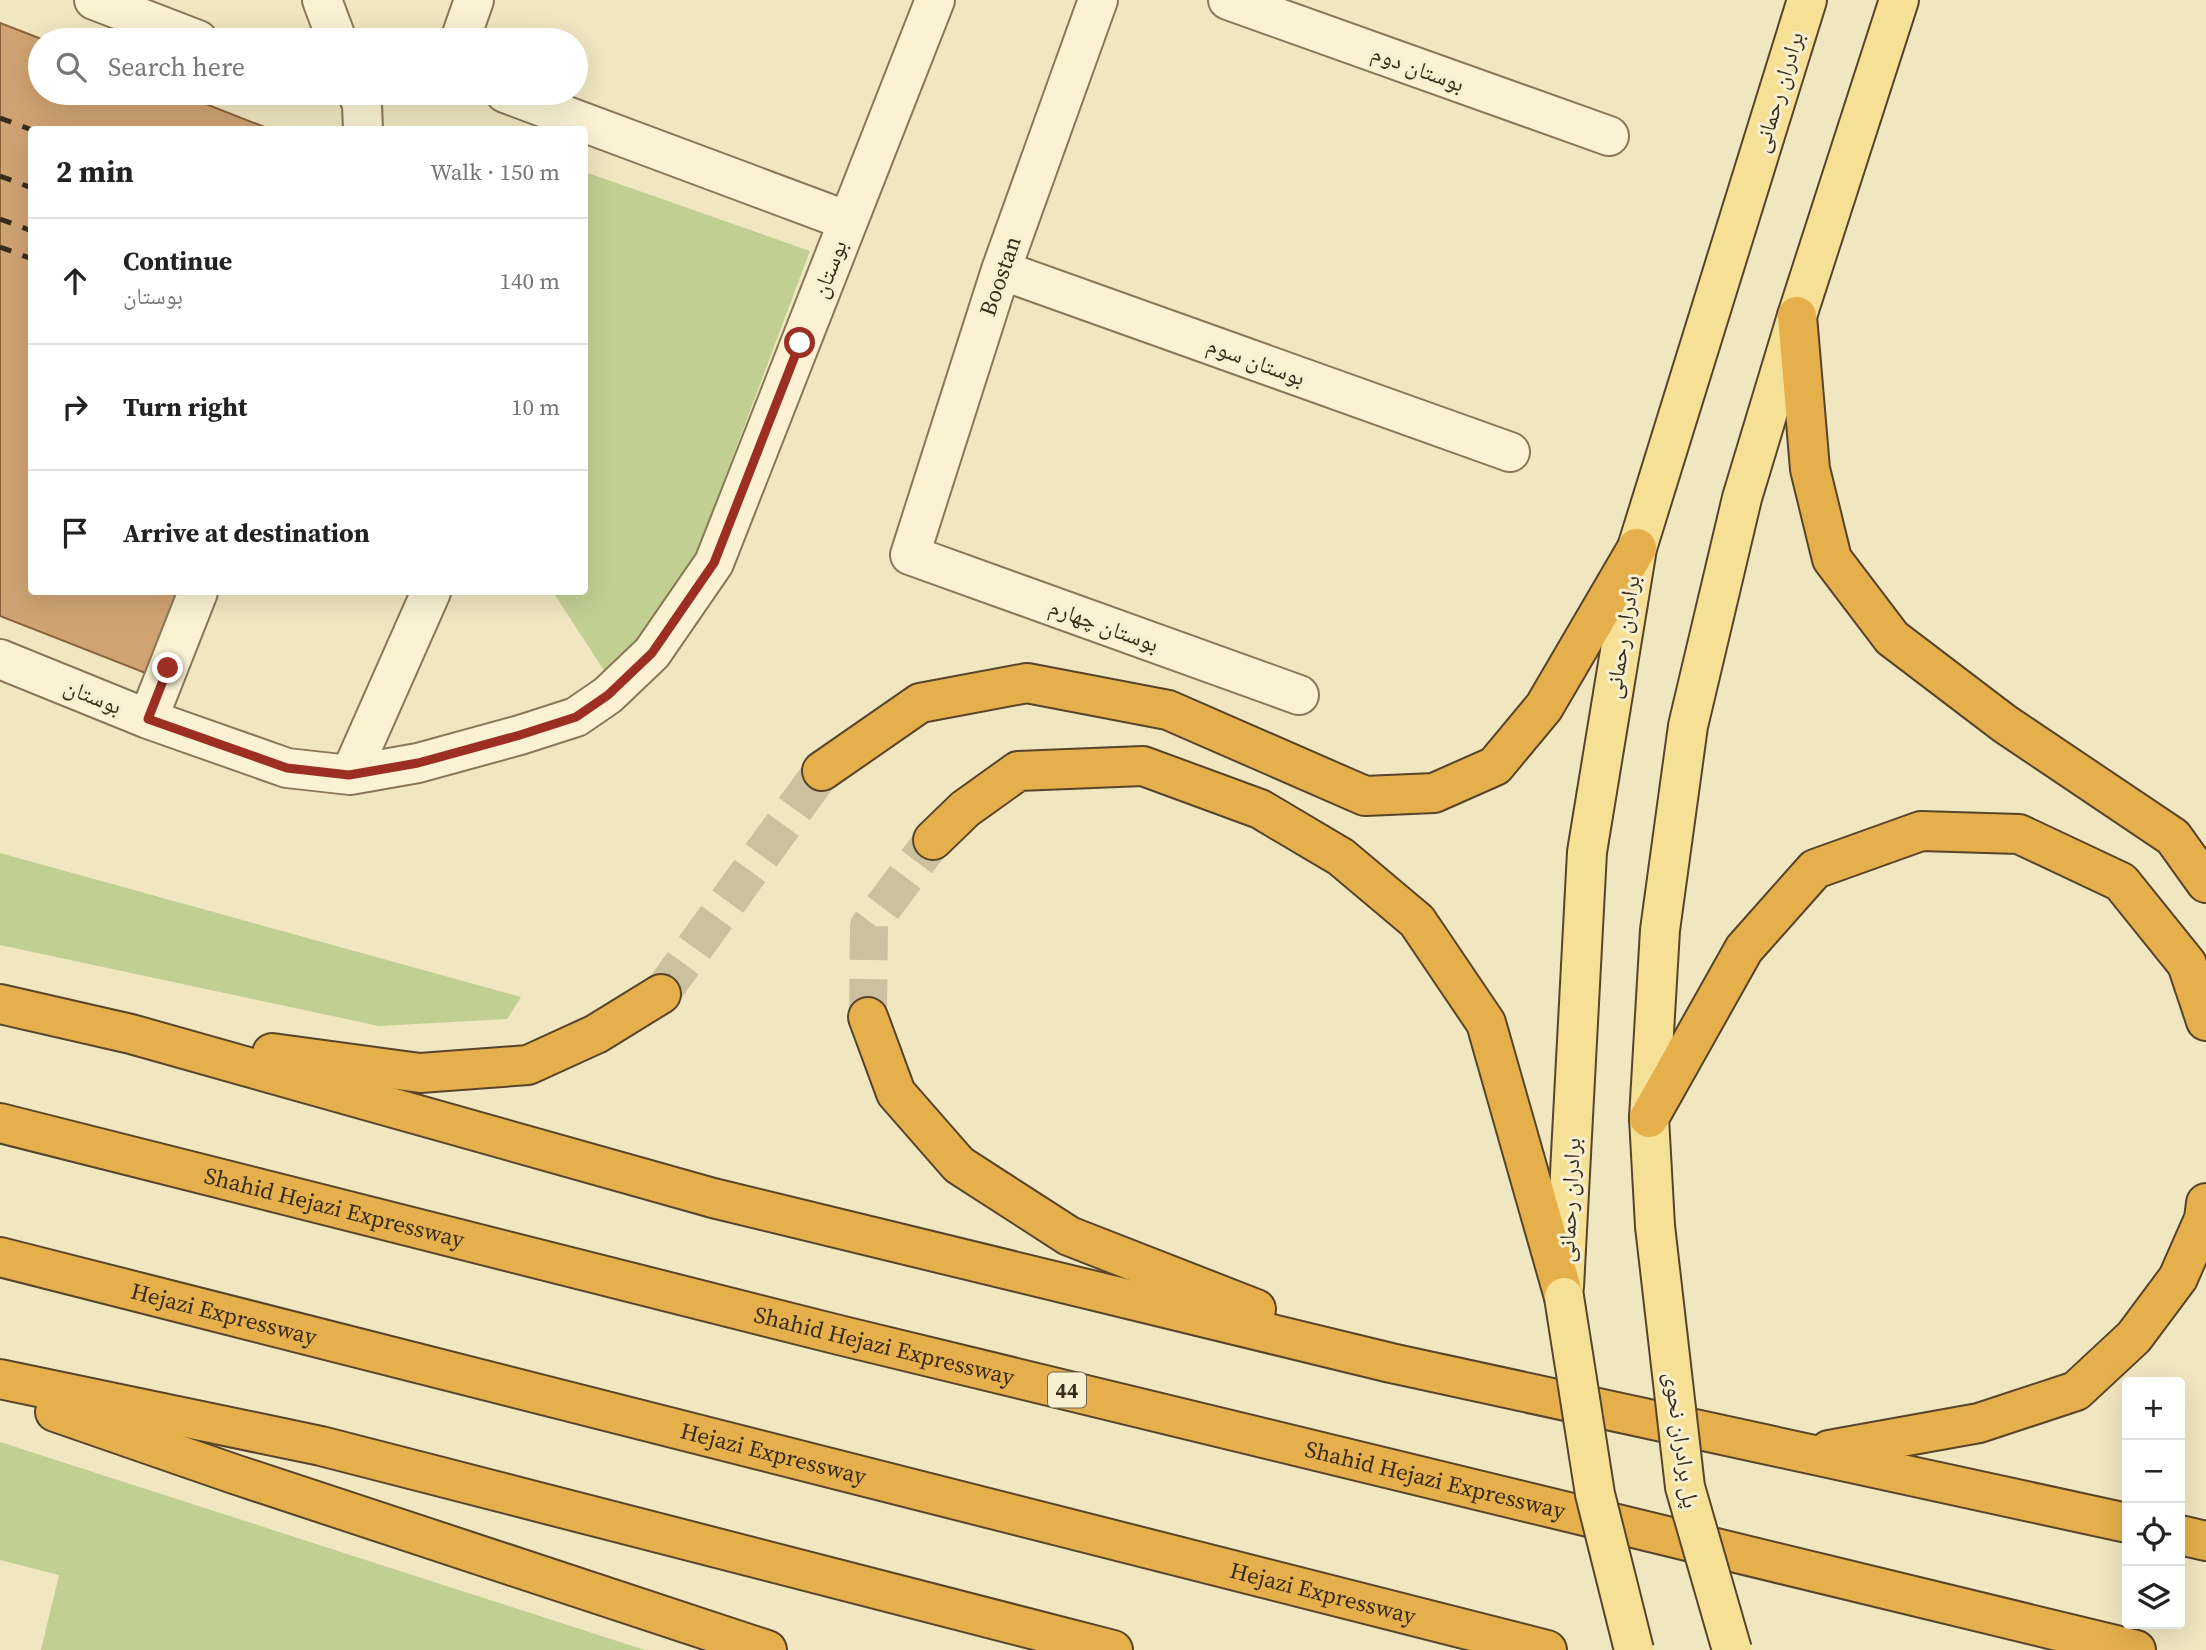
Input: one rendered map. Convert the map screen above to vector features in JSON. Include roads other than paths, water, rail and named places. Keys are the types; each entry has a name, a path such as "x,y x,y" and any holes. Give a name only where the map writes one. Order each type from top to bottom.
{"highway":[{"path":"1797,316 1810,469 1832,559 1892,638 2006,724 2173,837 2206,883"},
{"path":"822,771 920,703 1027,683 1168,710 1365,796 1434,793 1495,766 1544,708 1637,548"},
{"path":"933,840 965,808 1018,771 1143,766 1260,809 1341,857 1418,921 1486,1023 1564,1297"},
{"path":"1649,1118 1744,949 1815,869 1921,831 2019,834 2121,882 2187,964 2206,1021"},
{"path":"131,1034 420,1073 528,1065 596,1034 661,994"},
{"path":"0,1004 131,1034 713,1198 1391,1363 2122,1522"},
{"path":"868,1017 896,1093 959,1166 1069,1236 1391,1363"},
{"name":"Shahid Hejazi Expressway","path":"0,1123 853,1338 2136,1650"},
{"path":"1810,1453 1979,1423 2076,1391 2134,1338 2178,1278 2204,1219 2206,1203"},
{"name":"Hejazi Expressway","path":"0,1257 1547,1650"},
{"path":"0,1379 321,1446 1113,1650"},
{"path":"0,1393 234,1474 767,1650"},
{"path":"2185,1536 2206,1541"}],"main road":[{"name":"برادران رحمانی","path":"1564,1297 1587,852 1637,548 1807,0"},
{"path":"1649,1118 1660,930 1688,726 1742,498 1797,316 1899,0"},
{"name":"پل برادران نحوی","path":"1649,1118 1655,1226 1685,1487 1732,1650"},
{"path":"1564,1297 1595,1494 1634,1650"}],"street":[{"path":"94,0 167,28"},
{"path":"321,0 332,28"},
{"path":"464,28 474,0"},
{"name":"بوستان","path":"0,659 148,719 287,768 349,775 418,763 520,735 576,717 608,695 652,653 714,563 935,0"},
{"name":"Boostan","path":"910,555 1001,270 1098,0"},
{"name":"بوستان دوم","path":"1228,0 1609,135"},
{"path":"537,105 848,221"},
{"name":"بوستان سوم","path":"1001,270 1510,452"},
{"name":"بوستان چهارم","path":"910,555 1299,695"},
{"path":"148,719 197,595"},
{"path":"349,775 430,595"}],"tunnel":[{"path":"661,994 822,771"},
{"path":"868,1017 869,926 933,840"}],"railway":[{"path":"0,118 28,128"},
{"path":"0,176 28,186"},
{"path":"0,219 28,230"},
{"path":"0,247 28,258"}]}
